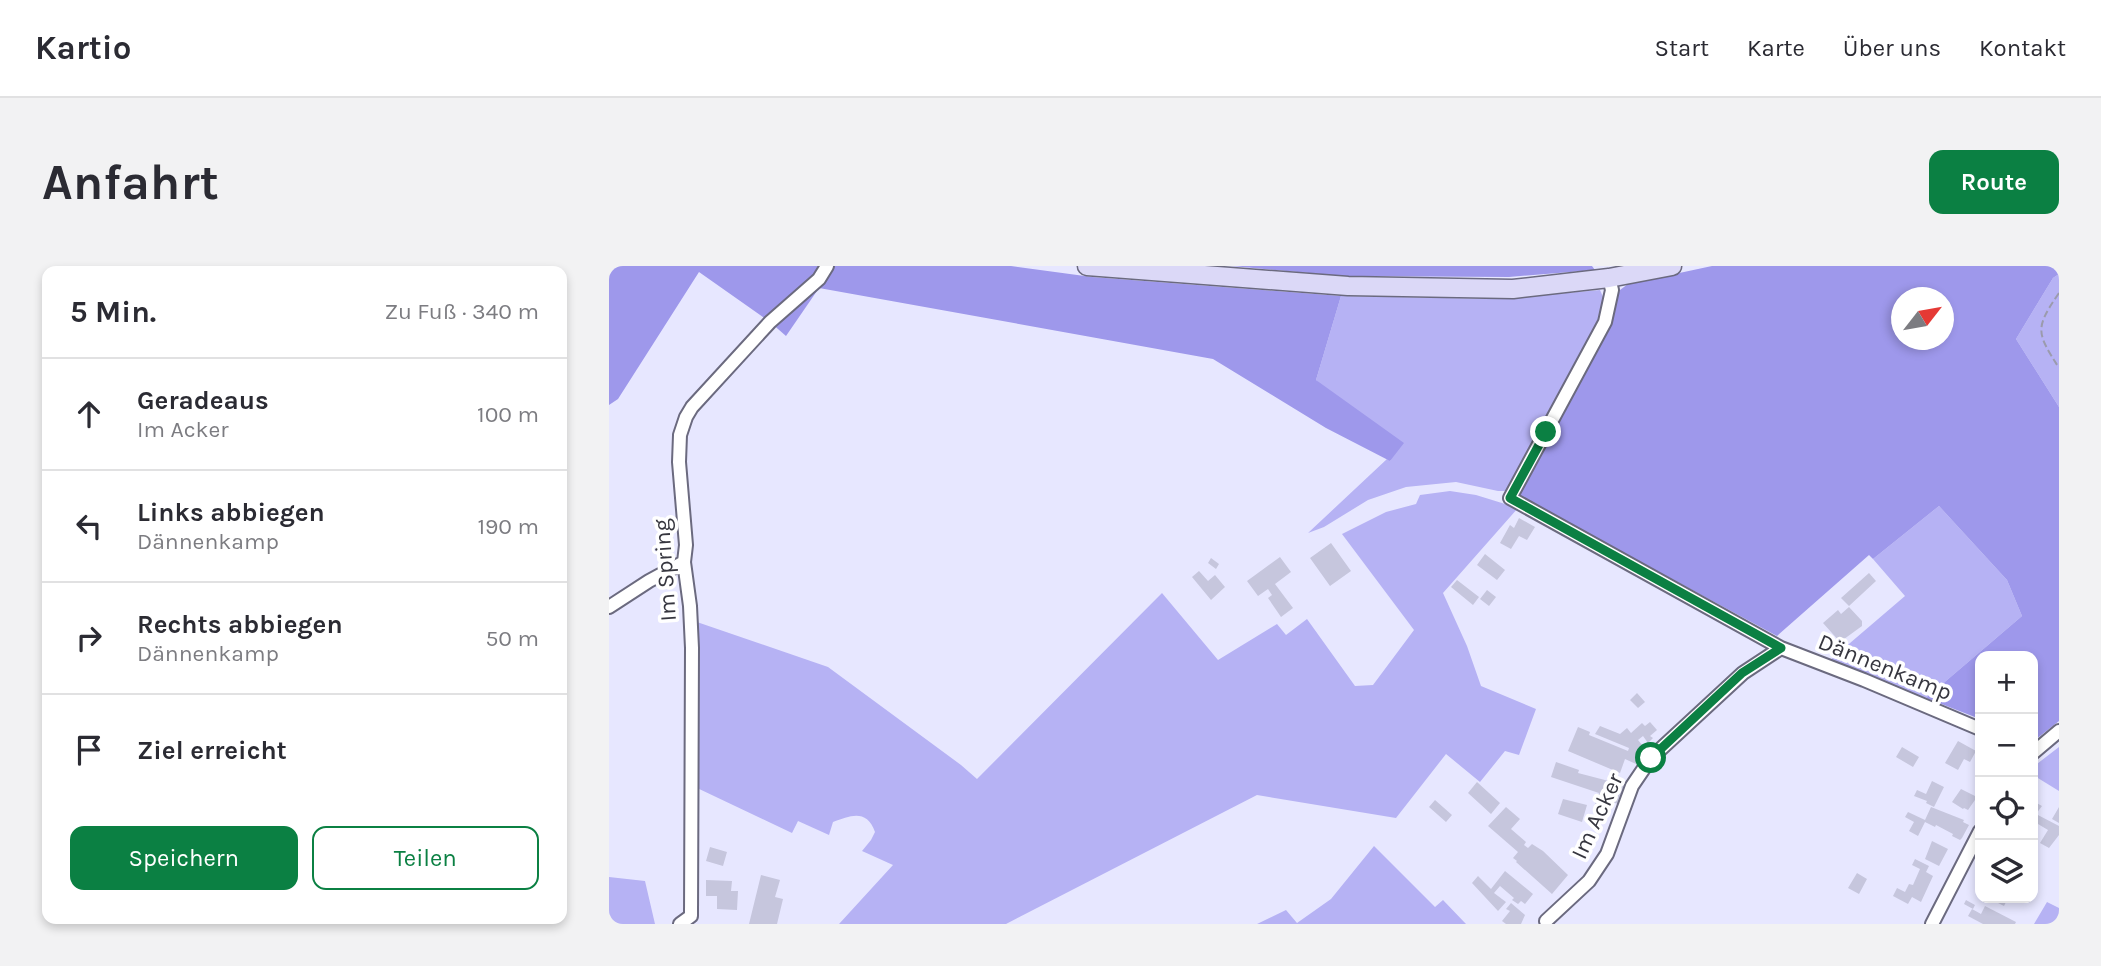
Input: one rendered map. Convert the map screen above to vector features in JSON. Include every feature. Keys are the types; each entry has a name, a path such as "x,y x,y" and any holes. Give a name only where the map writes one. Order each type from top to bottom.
{"main road":[{"path":"1087,266 1361,286 1513,289 1609,278 1672,266"}],"street":[{"name":"Im Spring","path":"680,924 691,916 692,648 691,606 684,562 686,545 678,462 680,435 686,417 770,322 819,279 827,266"},
{"name":"Dännenkamp","path":"1609,278 1612,290 1605,322 1510,498 1781,648 1975,727"},
{"path":"609,607 684,562"},
{"name":"Im Acker","path":"1546,920 1589,881 1608,854 1632,786 1651,758 1742,673 1781,648"},
{"path":"2038,749 2059,731"},
{"path":"1932,924 1975,840"}],"path":[{"path":"2059,293 2039,330 2042,341 2059,368"}],"shaded area":[{"path":"609,266 1011,266 1092,277 1341,296 1316,380 1404,443 1390,461 1326,428 1213,359 819,288 786,336 699,272 618,399 609,405"},
{"path":"1232,266 1592,266 1595,270 1509,277 1342,276"},
{"path":"1712,266 2059,266 2059,274 2053,278 2016,339 2059,407 2059,721 2038,738 2038,651 1981,651 2022,616 2007,580 1939,506 1873,559 1869,555 1777,636 1517,495 1609,323 1620,290 1628,284"},
{"path":"2059,274 2059,407 2016,339 2053,278"},
{"path":"1600,290 1607,306 1507,491 1456,482 1406,487 1368,500 1324,527 1308,533 1387,459 1391,461 1316,380 1341,296 1498,299"},
{"path":"1450,491 1476,495 1518,508 1443,593 1467,646 1481,686 1536,709 1519,755 1505,751 1480,782 1446,754 1396,818 1257,795 1006,924 839,924 893,865 862,851 875,832 868,820 852,816 833,822 829,835 798,821 792,833 695,787 694,621 828,667 977,779 1162,593 1218,660 1277,624 1286,635 1307,619 1355,686 1373,685 1414,630 1342,534 1386,512 1416,504 1420,495"},
{"path":"1939,506 2007,580 2022,616 1981,651 1975,651 1975,656 1926,698 1829,661 1905,596 1873,559"},
{"path":"1975,656 1975,717 1926,698"},
{"path":"2059,747 2059,791 2038,778 2038,763"},
{"path":"1374,846 1435,907 1443,900 1466,924 1257,924 1286,910 1297,923 1331,899"},
{"path":"609,877 645,881 655,924 609,924"},
{"path":"2047,902 2059,908 2059,924 2034,924"}],"building":[{"path":"1519,518 1535,527 1527,540 1519,536 1511,549 1500,543 1510,525 1514,528"},
{"path":"1331,543 1351,571 1330,586 1310,558"},
{"path":"1485,554 1505,570 1497,580 1477,565"},
{"path":"1280,557 1291,572 1275,584 1293,608 1281,617 1268,598 1272,595 1268,589 1258,596 1247,581"},
{"path":"1211,558 1219,564 1216,569 1208,563"},
{"path":"1199,571 1208,581 1215,575 1225,587 1211,600 1192,577"},
{"path":"1869,573 1876,581 1849,606 1841,598"},
{"path":"1457,580 1479,597 1473,605 1451,587"},
{"path":"1487,590 1496,597 1489,606 1480,599"},
{"path":"1849,607 1862,621 1862,626 1840,642 1823,623 1838,610 1841,614"},
{"path":"1637,693 1645,702 1638,708 1630,700"},
{"path":"1650,722 1657,730 1650,736 1653,738 1648,743 1643,736 1638,740 1648,752 1645,755 1641,753 1636,764 1625,759 1620,773 1568,751 1578,727 1590,732 1589,735 1628,751 1629,748 1595,734 1600,726 1620,734 1627,728 1631,733 1642,723 1645,726"},
{"path":"1958,741 1975,750 1970,762 1964,759 1958,770 1945,763"},
{"path":"1902,747 1919,757 1913,767 1896,757"},
{"path":"1556,762 1579,770 1578,773 1624,785 1618,804 1612,802 1608,815 1593,810 1599,793 1551,777"},
{"path":"1932,781 1944,787 1934,807 1914,796 1917,790 1926,794"},
{"path":"1477,782 1500,803 1491,814 1468,793"},
{"path":"1961,789 1975,796 1968,810 1952,802"},
{"path":"1563,799 1587,805 1582,822 1558,814"},
{"path":"1435,800 1452,815 1446,822 1429,807"},
{"path":"1506,807 1520,819 1511,829 1526,842 1524,845 1528,848 1532,844 1543,851 1568,875 1552,894 1516,862 1513,858 1518,852 1488,826"},
{"path":"1931,807 1964,820 1963,822 1969,825 1960,840 1936,825 1935,827 1925,822 1918,836 1909,831 1914,822 1905,817 1908,812 1925,820"},
{"path":"2059,807 2059,823 2052,819"},
{"path":"2038,815 2059,826 2059,835 2049,848 2040,843 2048,830 2038,824"},
{"path":"1932,841 1948,849 1939,866 1925,859"},
{"path":"710,847 727,852 723,866 706,861"},
{"path":"1915,859 1929,866 1926,872 1933,876 1921,902 1912,897 1908,904 1893,896 1897,888 1905,892 1909,884 1913,885 1920,869 1912,865"},
{"path":"1505,871 1533,894 1525,904 1521,901 1518,904 1500,886 1494,893 1506,902 1498,911 1472,883 1478,876 1491,889"},
{"path":"1857,873 1867,879 1859,894 1848,888"},
{"path":"761,875 780,880 775,897 783,899 777,924 749,924"},
{"path":"706,880 732,881 731,891 738,891 737,910 717,909 717,896 706,896"},
{"path":"1966,900 1975,905 1973,909 1964,904"},
{"path":"1511,903 1525,915 1521,924 1506,924 1502,921 1510,911 1506,909"},
{"path":"1985,906 2016,922 2015,924 1983,924 1968,916 1972,909 1981,914"}],"route":[{"path":"1546,432 1510,498 1781,648 1742,673 1651,758"}]}
